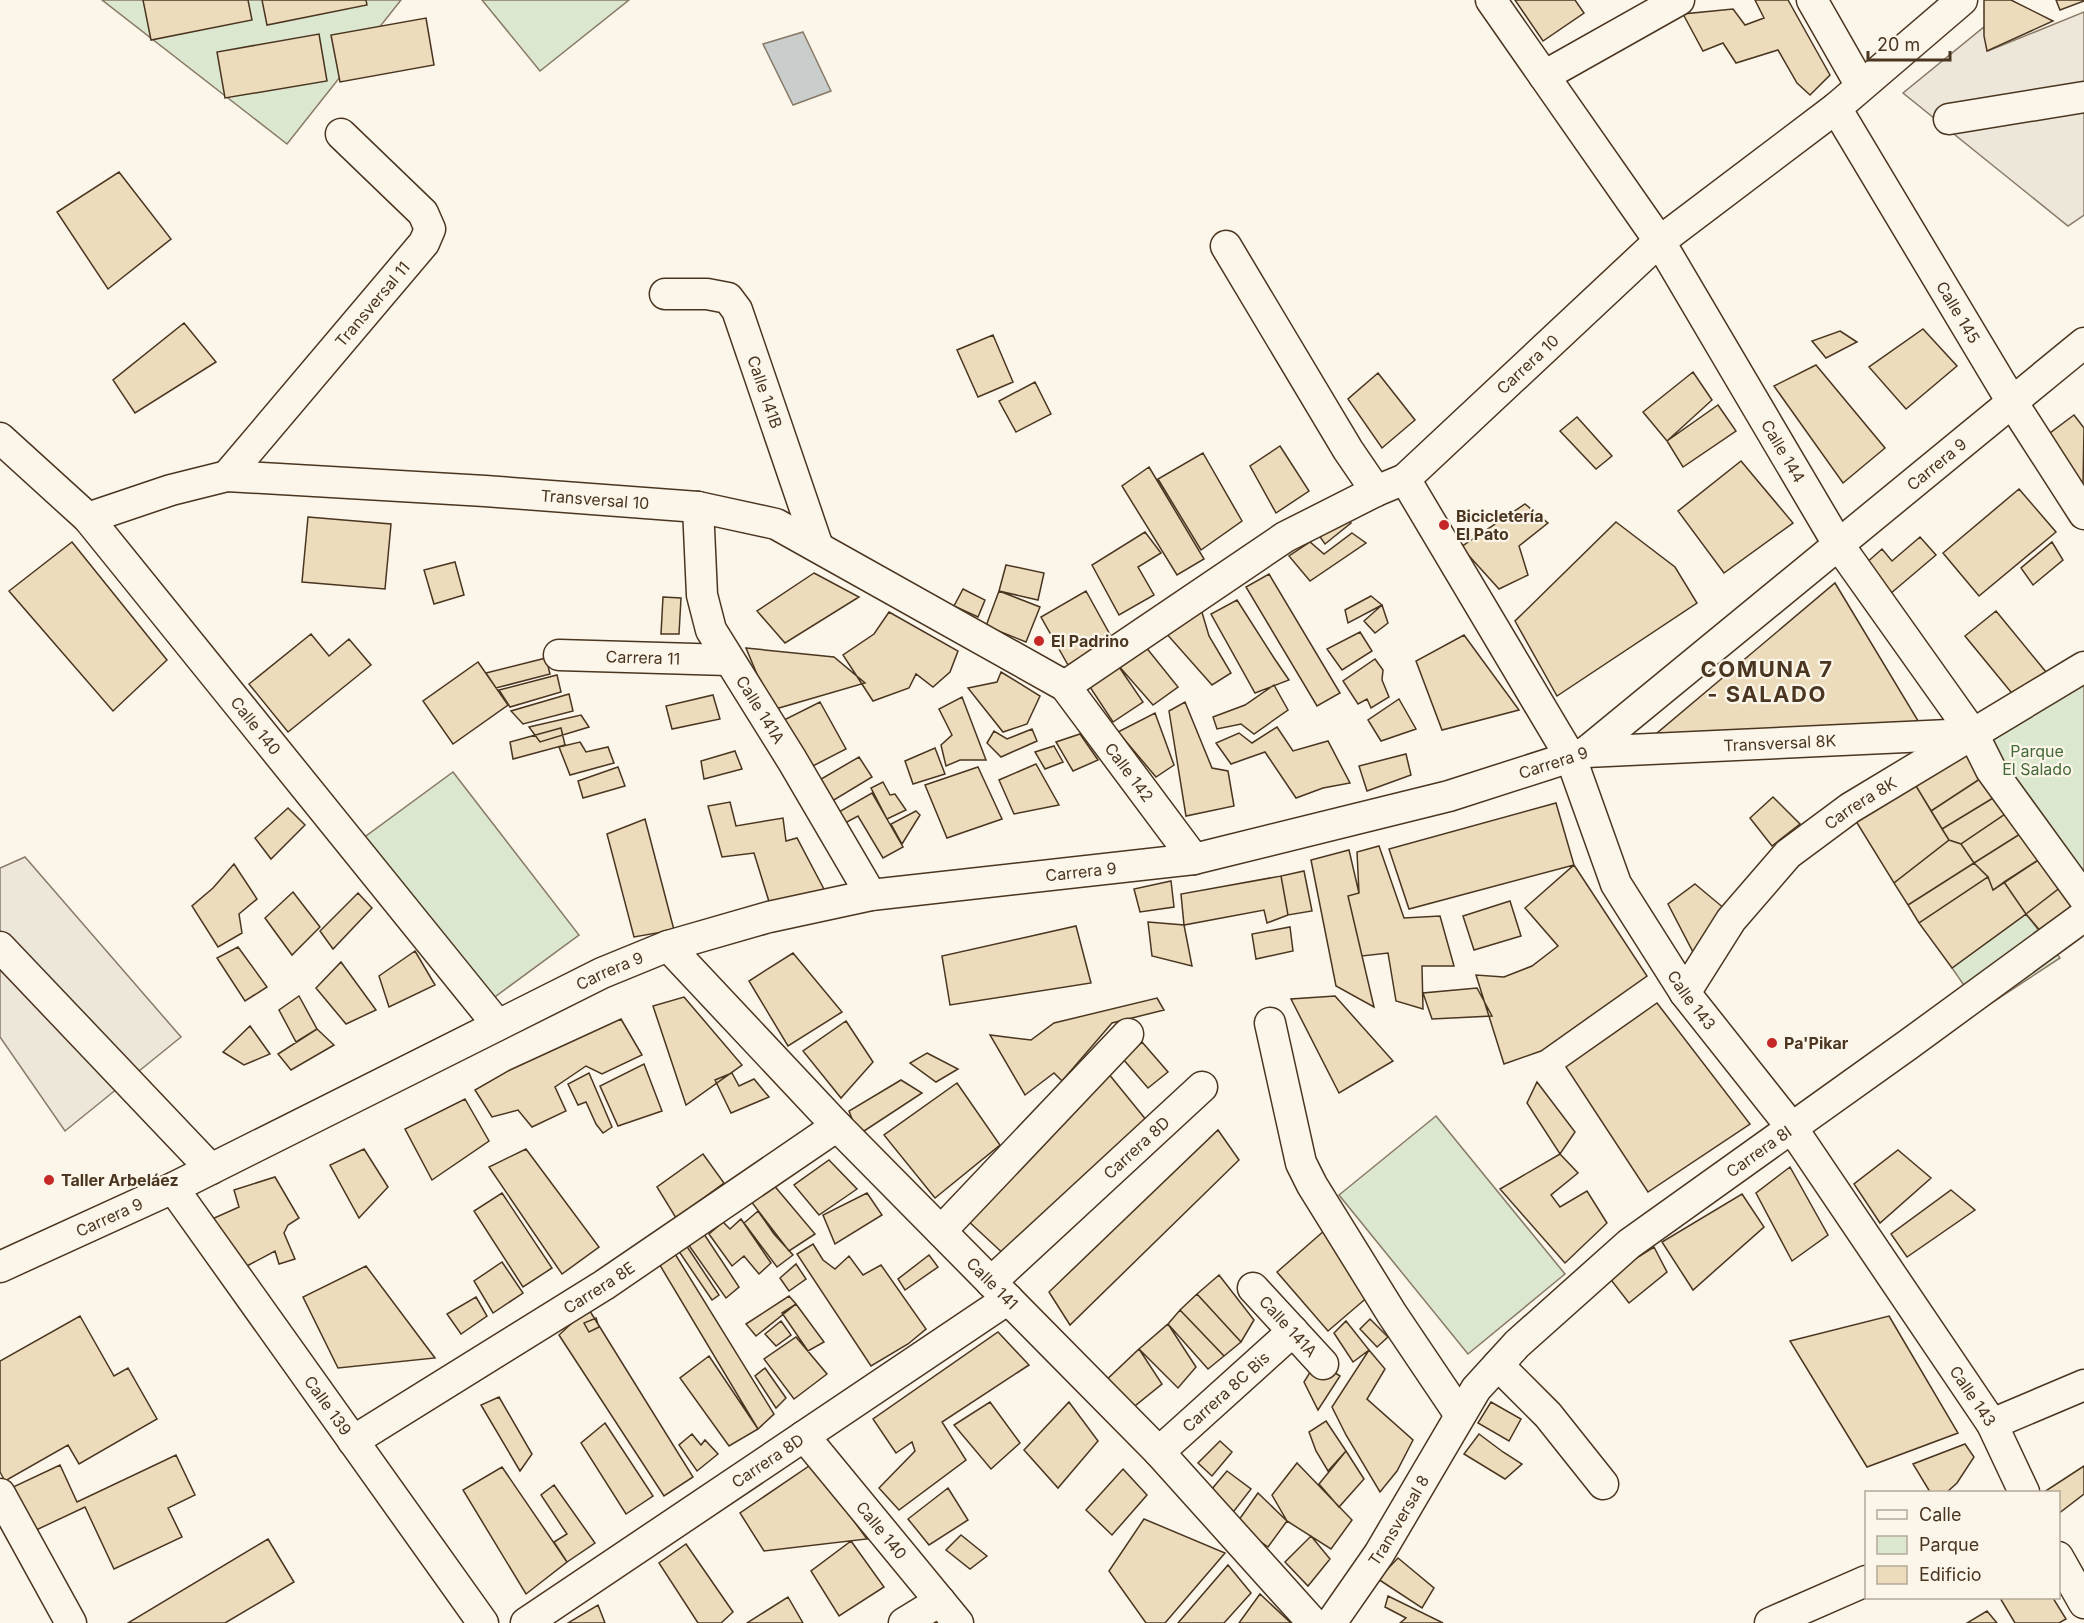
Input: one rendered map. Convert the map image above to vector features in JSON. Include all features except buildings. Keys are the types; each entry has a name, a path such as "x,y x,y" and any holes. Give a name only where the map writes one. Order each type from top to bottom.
{"street":[{"name":"Calle 144","path":"1491,0 1660,242 1838,544 1972,734 1991,770 2084,898"},
{"path":"1544,76 1679,0"},
{"path":"1812,0 1860,86"},
{"name":"Carrera 10","path":"1065,686 1285,537 1376,491 1405,479 1660,242 1836,108 1962,0"},
{"path":"1949,119 2084,97"},
{"name":"Calle 145","path":"1836,108 2012,402 2084,513"},
{"name":"Transversal 11","path":"226,476 424,243 430,229 423,213 341,134"},
{"path":"1226,246 1348,450 1376,491"},
{"name":"Calle 141B","path":"665,294 707,294 728,298 737,310 818,547"},
{"name":"Carrera 9","path":"0,1267 173,1188 602,973 668,946 769,917 872,895 1194,859 1449,796 1578,755 2084,343"},
{"name":"Calle 140","path":"0,438 88,518 497,1024"},
{"name":"Transversal 10","path":"88,518 171,490 226,476 455,489 698,507 776,524 1065,686"},
{"name":"Calle 143","path":"1405,479 1578,755 1616,884 1685,993 1792,1128 1992,1424 2024,1491"},
{"name":"Calle 141A","path":"698,507 702,595 711,630 872,895"},
{"name":"Carrera 11","path":"559,655 728,660"},
{"name":"Carrera 8K","path":"1685,993 1731,920 1788,854 1850,808 2084,668"},
{"name":"Calle 142","path":"1065,686 1194,859"},
{"name":"Transversal 8K","path":"1578,755 1972,734"},
{"name":"Carrera 8I","path":"1460,1415 1476,1389 1517,1344 1629,1244 2084,916"},
{"name":"Calle 141","path":"668,946 837,1126 1159,1452 1313,1623"},
{"path":"0,947 211,1169"},
{"path":"1270,1023 1301,1162 1312,1185 1392,1314 1460,1415"},
{"path":"941,1231 1128,1034"},
{"name":"Carrera 8D","path":"526,1623 804,1436 1000,1291 1202,1087"},
{"name":"Carrera 8E","path":"353,1441 603,1285 837,1126"},
{"name":"Calle 139","path":"173,1188 483,1623"},
{"name":"Calle 141A","path":"1253,1288 1323,1364"},
{"name":"Carrera 8C Bis","path":"1159,1452 1293,1331"},
{"path":"1498,1365 1548,1415 1603,1484"},
{"path":"1992,1424 2084,1384"},
{"name":"Transversal 8","path":"1331,1623 1379,1554 1460,1415"},
{"name":"Calle 140","path":"804,1436 949,1612"},
{"path":"0,1494 71,1623"},
{"path":"2060,1561 2084,1603"},
{"path":"1770,1623 1865,1581"},
{"path":"904,1623 949,1612"}],"green space":[{"path":"102,0 401,0 287,144"},
{"path":"482,0 629,0 540,71"},
{"name":"Parque El Salado","path":"2084,678 2084,910 1970,745"},
{"path":"453,772 579,935 488,1002 362,839"},
{"path":"2026,914 2060,958 1981,1010 1952,968"},
{"path":"1436,1116 1565,1274 1468,1354 1339,1195"}],"shaded area":[{"path":"2084,12 2084,215 2068,226 1903,93 1984,27 1988,51"},
{"path":"803,32 831,91 793,105 763,44"},
{"path":"25,857 181,1037 65,1131 0,1037 0,868"}],"place":[{"name":"Bicicletería El Pato","path":"1444,525"},
{"name":"El Padrino","path":"1039,641"},
{"name":"Pa'Pikar","path":"1772,1043"},
{"name":"Taller Arbeláez","path":"49,1180"}],"district":[{"name":"COMUNA 7 - SALADO","path":"1767,682"}]}
